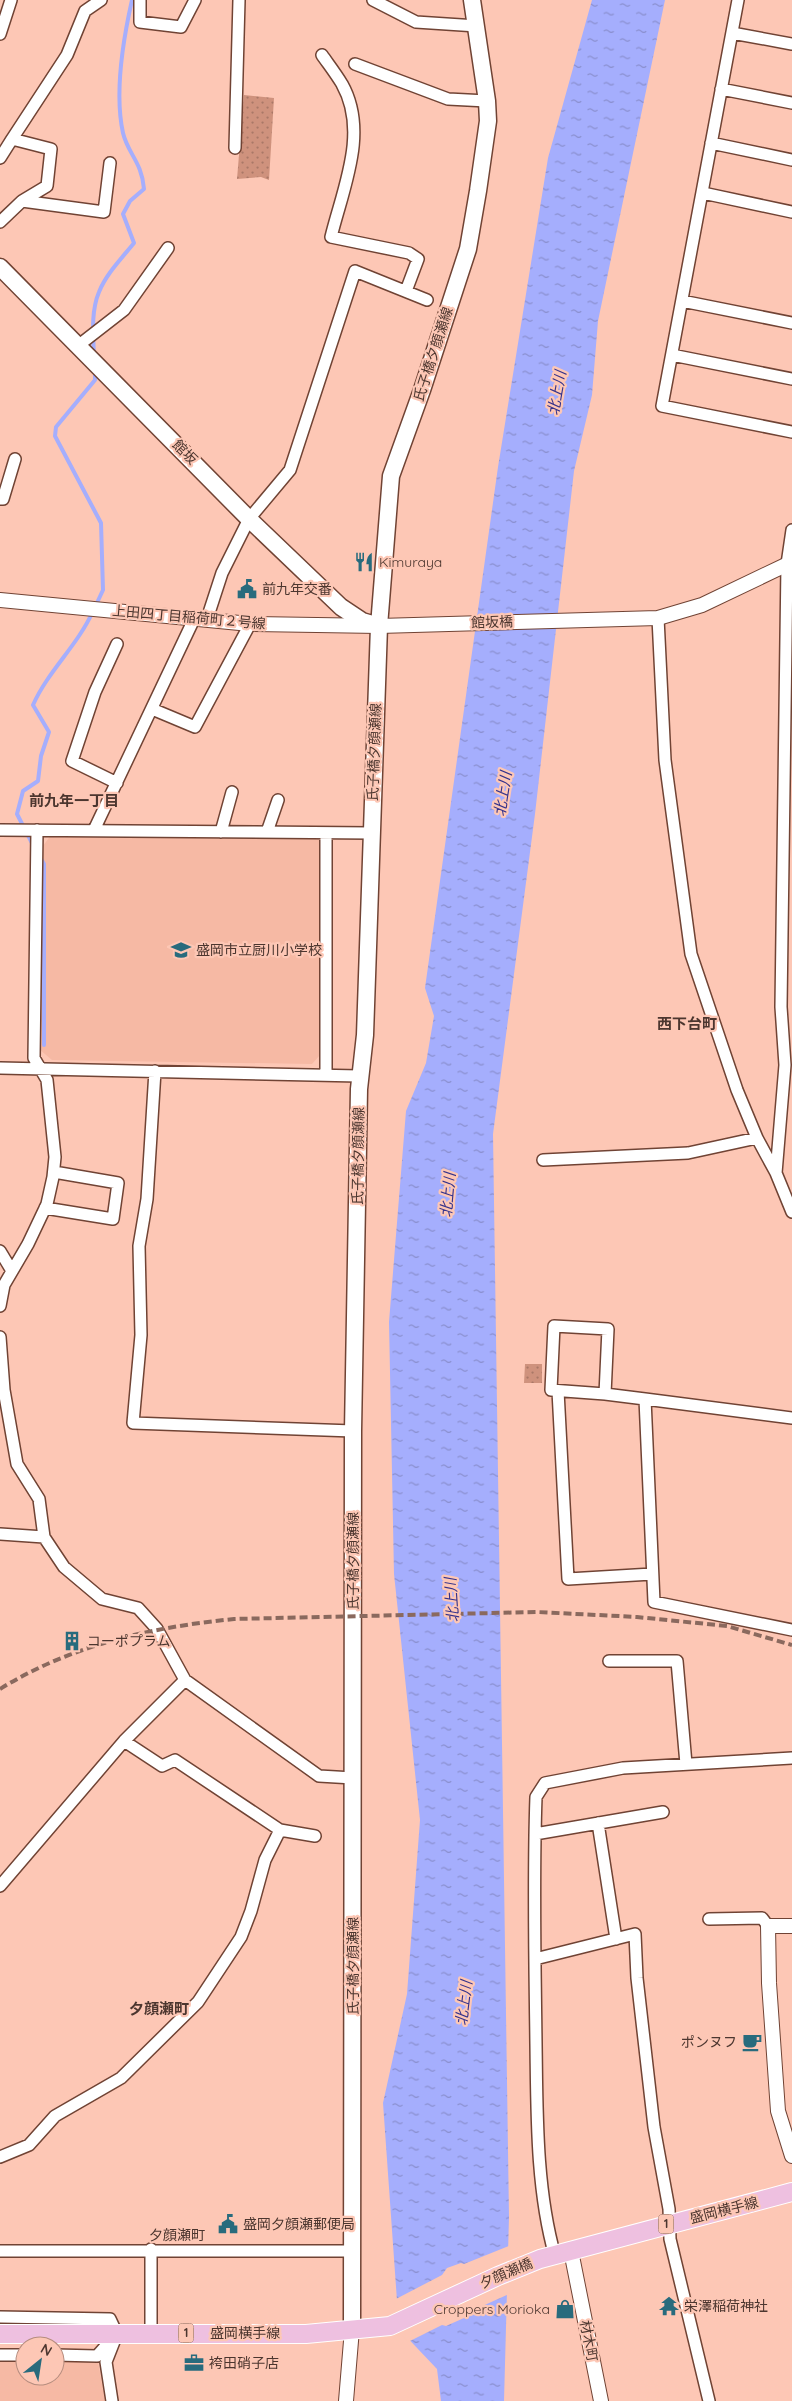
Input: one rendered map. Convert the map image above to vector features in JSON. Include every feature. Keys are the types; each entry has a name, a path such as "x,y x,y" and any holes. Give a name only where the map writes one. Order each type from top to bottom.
{"main road":[{"name":"氏子橋夕顔瀬線","path":"352,2329 354,2251 354,1431 359,1076 365,1034 379,626 391,476 422,390 468,249 485,138 487,101 472,0"},
{"name":"館坂","path":"0,267 102,368 249,519 341,607 362,621 379,626"},
{"name":"盛岡横手線","path":"556,2255 792,2192"},
{"name":"夕顔瀬橋","path":"390,2326 498,2276 556,2255"},
{"name":"盛岡横手線","path":"108,2334 306,2334 390,2326"},
{"name":"1","path":"0,2334 108,2334"}],"street":[{"path":"0,34 11,0"},
{"path":"140,0 140,22 181,27 195,0"},
{"path":"235,148 240,0"},
{"path":"373,0 416,22 477,26"},
{"path":"738,0 662,406 792,432"},
{"path":"0,158 67,55 85,11 94,2"},
{"path":"732,33 792,44"},
{"path":"322,55 343,85 353,115 355,145 330,237 409,253 418,259 406,292"},
{"path":"355,64 448,99 487,101"},
{"path":"721,88 792,103"},
{"path":"0,222 22,201 47,186 51,149 12,139"},
{"path":"711,143 792,160"},
{"path":"22,201 104,212 110,163"},
{"path":"703,193 792,212"},
{"path":"83,350 124,310 168,248"},
{"path":"94,830 152,709 201,618 249,519 290,470 355,271 427,300"},
{"path":"682,301 792,322"},
{"path":"672,355 792,379"},
{"path":"0,499 3,499 14,459"},
{"path":"776,1172 785,1064 781,1007 788,803 789,563 792,530"},
{"name":"館坂橋","path":"379,626 658,618 702,605 789,563"},
{"name":"上田四丁目稲荷町２号線","path":"0,600 250,624 379,626"},
{"path":"658,618 665,760 692,954 737,1090 757,1138 776,1172 792,1212"},
{"path":"152,709 195,728 250,624"},
{"path":"117,644 95,692 72,761 117,783"},
{"path":"221,832 232,792"},
{"path":"267,832 278,800"},
{"path":"0,830 371,833"},
{"path":"0,1306 4,1285 45,1208 54,1172 55,1157 47,1080 34,1058 37,830"},
{"path":"326,833 326,1075"},
{"path":"0,1068 359,1076"},
{"path":"155,1071 147,1199 139,1246 140,1343 133,1423 354,1431"},
{"path":"543,1160 688,1153 757,1138"},
{"path":"45,1208 113,1219 118,1183 54,1172"},
{"path":"0,1251 12,1270"},
{"path":"605,1394 608,1329 554,1326 551,1390 605,1394 792,1418"},
{"path":"0,1337 4,1390 17,1464 39,1499 44,1537 64,1567 102,1599 138,1608 149,1619 185,1680 319,1776 353,1778"},
{"path":"558,1391 568,1579 652,1574"},
{"path":"645,1399 654,1602 792,1630"},
{"path":"0,1534 44,1537"},
{"path":"609,1661 678,1661 686,1764"},
{"path":"0,1886 124,1741 185,1680"},
{"path":"124,1741 162,1766 175,1760 280,1830 315,1836"},
{"path":"556,2255 549,2235 538,2139 535,1959 536,1797 546,1783 623,1768 792,1758"},
{"path":"535,1834 663,1812"},
{"path":"598,1823 616,1939"},
{"path":"0,2157 29,2145 55,2116 121,2078 198,2002 241,1937 251,1910 265,1860 280,1830"},
{"path":"709,1919 762,1918 768,1926 769,1983 778,2111 792,2156"},
{"path":"768,1926 792,1926"},
{"path":"535,1959 635,1934 654,2127 668,2209 668,2224 709,2401"},
{"path":"151,2249 152,2334"},
{"name":"夕顔瀬町","path":"0,2251 151,2249 354,2251"},
{"name":"材木町","path":"556,2255 601,2401"},
{"path":"0,2317 110,2319 106,2362 112,2401"},
{"path":"346,2401 352,2329"},
{"path":"65,2356 97,2356 108,2334"},
{"path":"0,2355 15,2355"}],"shaded area":[{"path":"244,95 274,98 269,180 261,177 237,179"},
{"name":"盛岡市立厨川小学校","path":"51,835 319,839 323,843 320,1055 312,1064 52,1060 39,1049 40,850"},
{"path":"525,1364 542,1364 542,1383 524,1383"},
{"path":"65,2359 95,2359 98,2362 105,2401 0,2401 0,2360 15,2360 15,2386 65,2386"}],"water":[{"name":"北上川","path":"592,0 665,0 598,321 592,395 574,471 535,814 493,1134 509,2217 504,2401 441,2401 437,2369 399,2329 383,2103 407,1994 420,1820 394,1574 389,1322 406,1111 426,1063 434,1016 425,988 498,467 548,158"}],"pier":[{"path":"511,2245 509,2294 467,2313 464,2318 446,2326 442,2325 408,2342 397,2330 394,2300 442,2275 447,2268 461,2263 464,2264"}],"waterway":[{"path":"94,355 93,323 96,299 106,279 134,243 123,214 130,201 144,189 141,172 125,140 120,117 121,66 132,0"},
{"path":"95,371 95,380 56,427 55,436 101,523 103,590 96,605"},
{"path":"34,847 17,814 23,791 38,781 41,756 49,732 33,705 93,611"},
{"path":"40,857 44,864 44,1045"}],"railway":[{"path":"0,1689 55,1661 113,1640 173,1627 234,1619 537,1612 637,1617 727,1626 792,1645"}],"place":[{"name":"Kimuraya","path":"364,562"},
{"name":"前九年交番","path":"247,589"},
{"name":"盛岡市立厨川小学校","path":"181,950"},
{"name":"コーポプラム","path":"72,1641"},
{"name":"ポンヌフ","path":"752,2042"},
{"name":"盛岡夕顔瀬郵便局","path":"228,2224"},
{"name":"栄澤稲荷神社","path":"669,2306"},
{"name":"Croppers Morioka","path":"565,2309"},
{"name":"袴田硝子店","path":"194,2363"}],"district":[{"name":"前九年一丁目","path":"74,801"},
{"name":"西下台町","path":"687,1024"},
{"name":"夕顔瀬町","path":"159,2009"}]}
